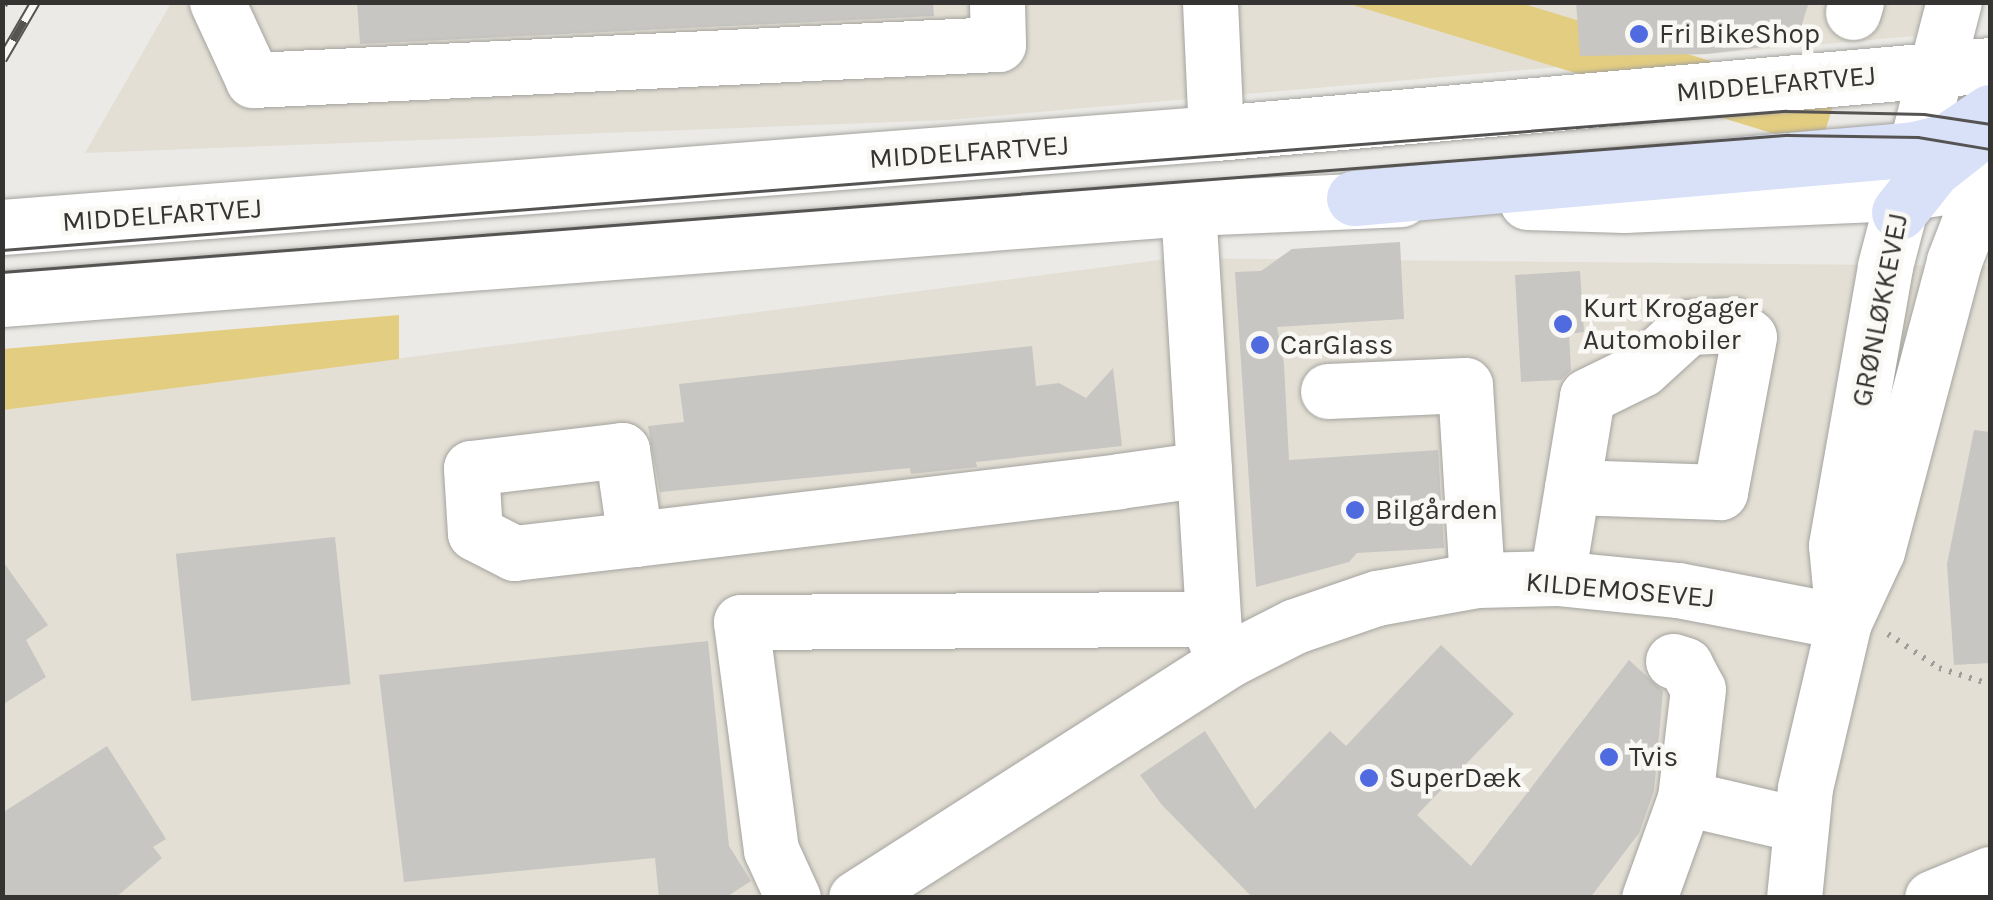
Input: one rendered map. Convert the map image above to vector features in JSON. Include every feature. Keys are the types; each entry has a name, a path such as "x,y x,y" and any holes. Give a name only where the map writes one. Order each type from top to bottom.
{"main road":[{"path":"1921,159 1990,112"},
{"path":"1354,198 1921,159 1989,164"}],"street":[{"path":"217,2 253,80 998,44 996,2"},
{"path":"1210,2 1216,133"},
{"name":"GRØNLØKKEVEJ","path":"1844,622 1836,544 1885,266 1921,159 1954,2"},
{"name":"MIDDELFARTVEJ","path":"2,227 1216,133 1852,77 1921,159 1990,65"},
{"name":"GRØNLØKKEVEJ","path":"1794,898 1801,825 1844,622 1876,551 1954,261 1989,164"},
{"path":"19,297 1354,198"},
{"path":"793,898 771,850 740,622 1221,640 1204,469 1188,208"},
{"path":"1328,391 1465,385 1477,580"},
{"path":"635,539 1204,469"},
{"path":"1558,578 1572,487"},
{"name":"KILDEMOSEVEJ","path":"862,896 1221,640 1295,626 1377,598 1477,580 1558,578 1678,590 1844,622"},
{"path":"1648,898 1685,798 1698,689 1685,665 1673,662"},
{"path":"1685,798 1801,825"},
{"path":"1932,898 1990,874"}],"path":[{"path":"1844,622 1893,635 1939,668 1990,684"}],"shaded area":[{"path":"1343,2 1518,2 1835,99 1820,148"},
{"path":"171,3 1926,3 1915,36 948,120 85,153"},
{"path":"1174,258 1990,266 1990,897 3,897 2,410"},
{"path":"399,315 399,359 3,410 3,349"}],"building":[{"path":"357,2 933,2 934,16 360,44"},
{"path":"1576,2 1809,2 1796,43 1706,54 1580,56"},
{"path":"1400,242 1404,319 1277,327 1284,364 1289,460 1438,450 1444,548 1357,553 1349,562 1256,587 1235,272 1261,271 1292,249"},
{"path":"1580,271 1584,332 1569,334 1571,370 1561,380 1521,382 1515,275"},
{"path":"1032,346 1036,386 1059,383 1086,398 1113,368 1122,446 976,462 977,467 911,474 910,468 660,492 648,426 684,422 679,384"},
{"path":"1974,430 1990,432 1990,663 1954,665 1947,564"},
{"path":"335,537 350,684 191,701 176,554"},
{"path":"2,560 48,625 26,640 46,677 2,705"},
{"path":"708,641 729,846 751,881 725,898 659,898 655,858 404,882 379,675"},
{"path":"1441,645 1514,714 1417,815 1471,866 1629,660 1663,691 1654,791 1639,833 1590,898 1253,898 1162,805 1140,775 1205,731 1255,809 1330,731 1346,746"},
{"path":"107,746 166,839 153,847 162,858 115,898 2,898 2,813"}],"tram line":[{"path":"2,250 1786,111 1924,114 1990,124"},
{"path":"2,272 1788,135 1918,137 1990,149"}],"railway":[{"path":"2,59 35,2"}],"place":[{"name":"Fri BikeShop","path":"1639,34"},
{"name":"Kurt Krogager Automobiler","path":"1563,324"},
{"name":"CarGlass","path":"1260,345"},
{"name":"Bilgården","path":"1355,510"},
{"name":"Tvis","path":"1609,757"},
{"name":"SuperDæk","path":"1369,778"}]}
